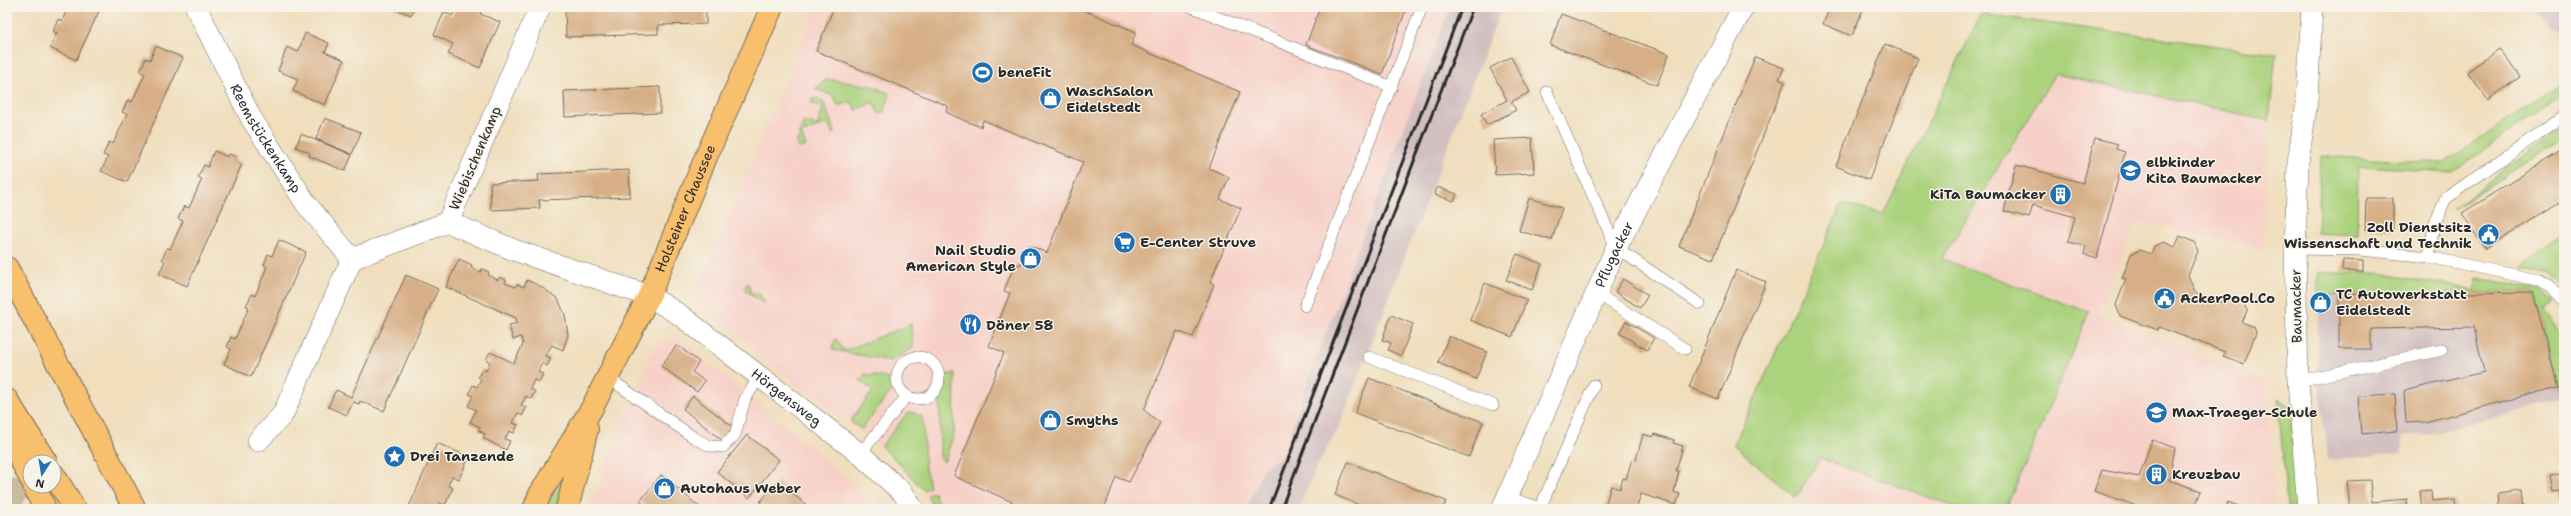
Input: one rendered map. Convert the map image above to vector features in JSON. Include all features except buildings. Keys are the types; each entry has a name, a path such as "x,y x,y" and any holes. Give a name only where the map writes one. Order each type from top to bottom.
{"main road":[{"name":"Holsteiner Chaussee","path":"534,509 540,494 592,408 649,296 712,144 772,7"},
{"path":"7,268 135,509"},
{"path":"7,400 41,454"},
{"name":"Holsteiner Chaussee","path":"567,509 592,408"},
{"path":"7,431 22,462"},
{"path":"62,488 75,509"},
{"path":"38,494 45,509"}],"street":[{"name":"Reemstückenkamp","path":"196,7 251,118 307,205 352,259"},
{"name":"Wiebischenkamp","path":"540,7 448,222 521,252 649,296"},
{"name":"Pflugacker","path":"1504,503 1616,248 1742,7"},
{"name":"Baumacker","path":"2308,509 2298,380 2295,249 2298,162 2307,101 2312,7"},
{"path":"258,441 283,414 352,259 448,222"},
{"name":"Hörgensweg","path":"649,296 680,315 860,454 903,493 913,509"}],"lane":[{"path":"1192,7 1392,87"},
{"path":"1305,306 1392,87 1422,7"},
{"path":"1547,92 1616,248 1700,304"},
{"path":"2429,257 2434,225 2446,198 2564,116"},
{"path":"2295,249 2360,250 2429,257 2538,280 2548,286 2564,302"},
{"path":"1596,293 1685,349"},
{"path":"2298,380 2442,350"},
{"path":"1369,357 1493,405"},
{"path":"607,377 696,439 710,446 723,447 736,435 745,399 760,376"},
{"path":"1504,503 1542,508 1594,385"},
{"path":"860,454 906,396"}],"shaded area":[{"path":"817,7 1450,7 1303,394 1284,454 1263,469 1247,509 934,509 923,490 897,461 786,376 703,304 696,288 704,275"},
{"path":"1450,7 1502,7 1338,429 1316,468 1299,509 1247,509 1263,469 1284,454 1303,394"},
{"path":"2534,7 2564,7 2564,31 2553,28"},
{"path":"2055,74 2269,120 2263,249 2137,221 2098,315 2266,381 2275,509 2006,509 2089,312 1942,259"},
{"path":"2533,292 2562,400 2431,434 2402,437 2403,453 2327,460 2318,366 2318,295"},
{"path":"678,338 848,478 875,509 589,509 651,355 657,344"},
{"path":"1820,458 1962,509 1808,509 1796,498"}],"green space":[{"path":"1981,14 2276,54 2269,120 2055,74 1942,259 2089,312 2006,509 1962,509 1820,458 1796,498 1734,445 1842,204 1883,214"},
{"path":"827,79 872,86 890,94 884,112 879,114 873,102 856,110 852,102 838,106 834,96 815,89"},
{"path":"2564,82 2564,93 2453,172 2358,167 2357,235 2318,233 2321,156 2444,163"},
{"path":"813,98 819,99 824,103 835,132 833,135 827,123 801,134 806,146 799,148 796,144 804,122 817,126 823,108 811,103"},
{"path":"2564,125 2564,139 2453,209 2560,128"},
{"path":"2560,242 2564,242 2564,289 2551,277 2521,268"},
{"path":"2318,273 2378,273 2474,290 2477,277 2539,290 2552,302 2542,311 2564,338 2564,400 2558,387 2533,292 2318,295"},
{"path":"748,283 752,295 759,292 764,304 746,291 745,286"},
{"path":"911,324 913,348 891,361 834,350 832,347 836,339 844,351"},
{"path":"955,373 954,434 944,462 940,457 940,395 945,375"},
{"path":"865,374 887,378 892,390 862,429 851,423 853,417 873,391 860,380"},
{"path":"2278,398 2290,407 2299,506 2287,507"},
{"path":"911,412 921,416 923,421 925,469 930,487 923,490 883,448 882,445 906,415"},
{"path":"568,462 563,487 554,509 545,509"},
{"path":"934,493 937,501 950,509 934,509 927,496"}],"tunnel":[{"path":"7,487 40,509"}],"railway":[{"path":"1269,509 1462,7"},
{"path":"1281,509 1473,7"}],"place":[{"name":"beneFit","path":"983,72"},
{"name":"WaschSalon Eidelstedt","path":"1050,99"},
{"name":"elbkinder Kita Baumacker","path":"2131,170"},
{"name":"KiTa Baumacker","path":"2061,194"},
{"name":"Zoll Dienstsitz Wissenschaft und Technik","path":"2488,235"},
{"name":"E-Center Struve","path":"1124,242"},
{"name":"Nail Studio American Style","path":"1031,258"},
{"name":"AckerPool.Co","path":"2165,298"},
{"name":"TC Autowerkstatt Eidelstedt","path":"2321,302"},
{"name":"Döner 58","path":"971,325"},
{"name":"Max-Traeger-Schule","path":"2157,412"},
{"name":"Smyths","path":"1050,420"},
{"name":"Drei Tanzende","path":"394,456"},
{"name":"Kreuzbau","path":"2156,474"},
{"name":"Autohaus Weber","path":"664,488"}]}
